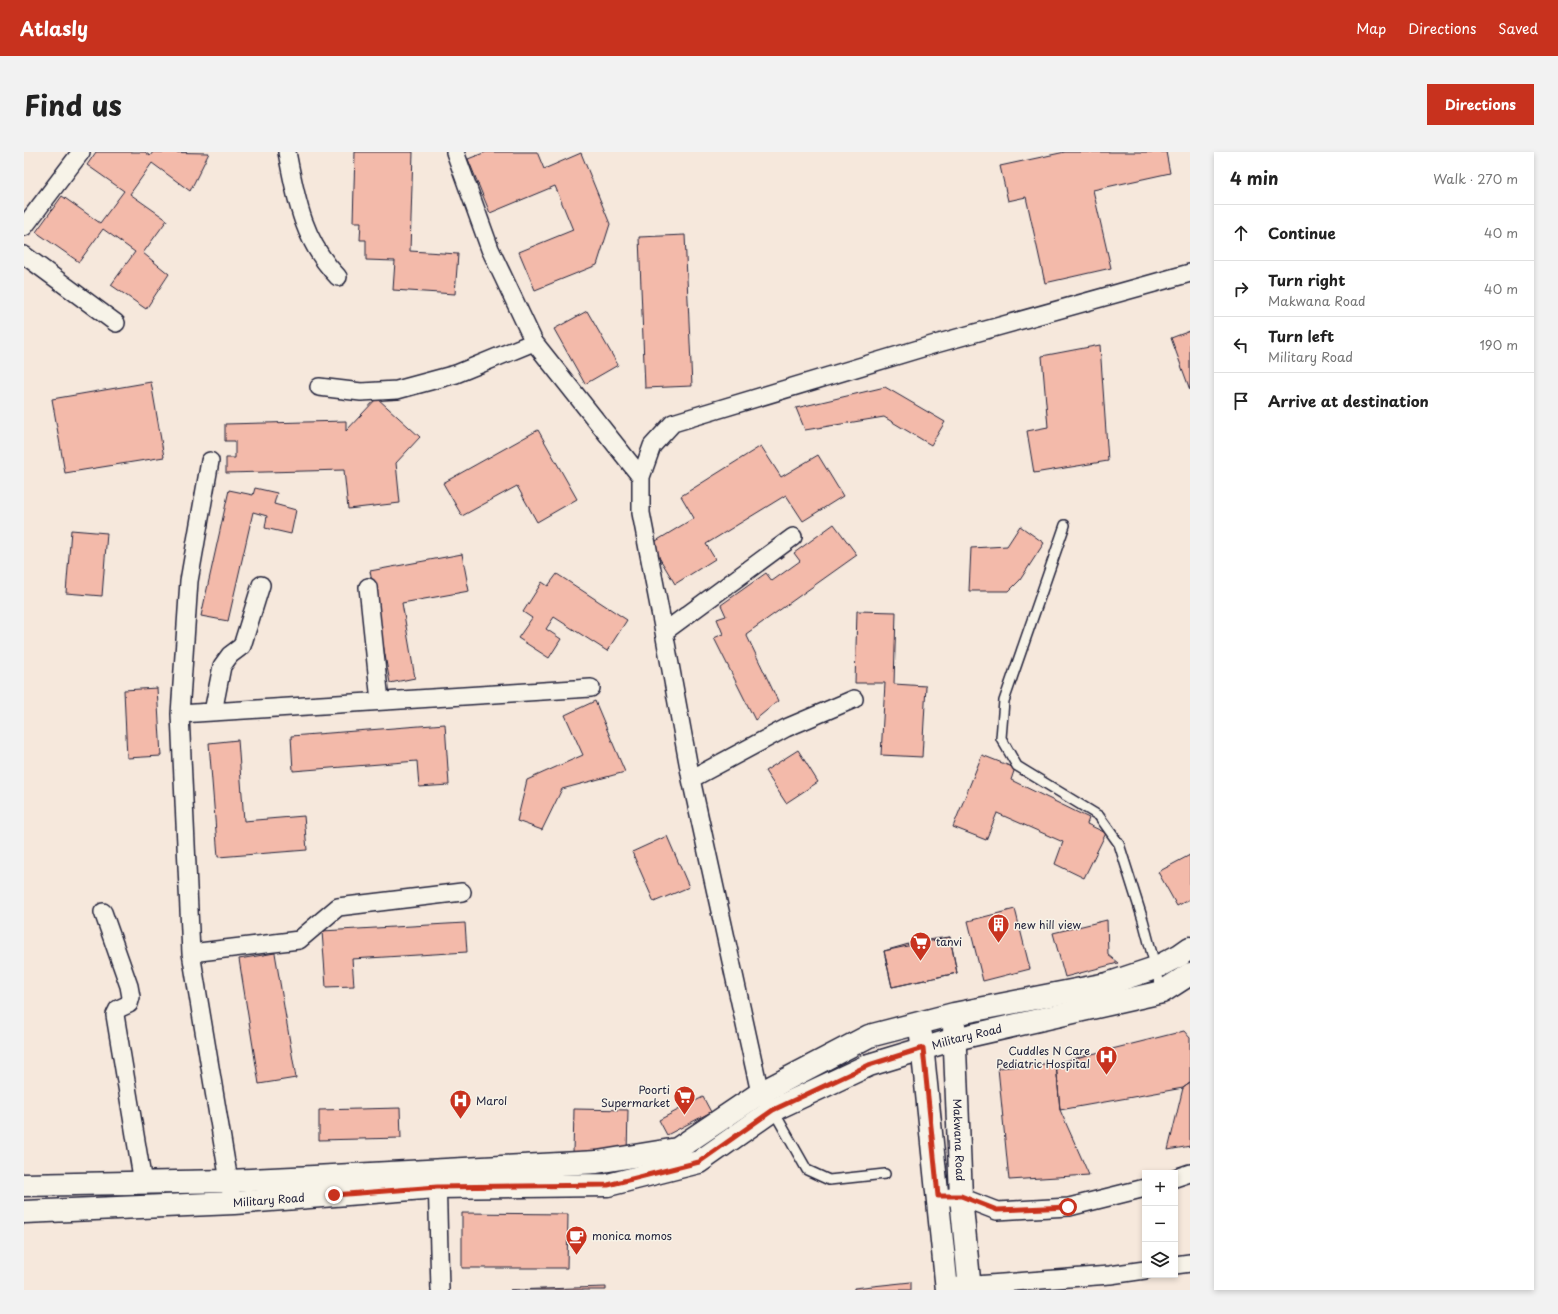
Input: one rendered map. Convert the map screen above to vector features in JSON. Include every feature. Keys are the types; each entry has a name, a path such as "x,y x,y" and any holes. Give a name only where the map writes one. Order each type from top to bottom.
{"street":[{"path":"24,227 81,152"},
{"path":"287,152 296,200 312,242 325,264 338,277"},
{"path":"455,152 490,249 534,342 641,477"},
{"path":"24,255 116,323"},
{"path":"773,1110 760,1093 690,779 641,513 641,477 652,446 673,423 932,345 1190,273"},
{"path":"319,386 360,392 397,390 456,374 534,342"},
{"path":"210,461 189,581 180,714 192,953 229,1181 234,1203"},
{"path":"664,632 793,538"},
{"path":"213,712 222,666 230,655 242,646 261,585"},
{"path":"368,587 380,701"},
{"path":"180,714 591,688"},
{"path":"690,779 786,728 854,699"},
{"path":"192,953 299,940 338,907 462,892"},
{"path":"103,912 129,986 131,997 129,1004 118,1009 115,1015 143,1183"},
{"path":"440,1290 437,1178 604,1160 677,1149 760,1093 869,1036 954,1014 1107,984 1155,968 1188,963"},
{"name":"Military Road","path":"24,1212 234,1203 324,1186 437,1178 608,1185 699,1162 773,1110 869,1065 955,1039 1162,992 1188,963"},
{"name":"Makwana Road","path":"954,1014 961,1196 970,1288"},
{"path":"920,1023 947,1289 1084,1283 1110,1275 1142,1270"},
{"path":"604,1160 608,1185"},
{"path":"934,1163 960,1161"},
{"path":"1178,1177 1190,1173"},
{"path":"24,1184 229,1181 324,1186"},
{"path":"938,1196 961,1196 997,1210 1068,1207 1142,1189"},
{"path":"1178,1265 1190,1263"}],"lane":[{"path":"1065,525 1004,701 1001,738 1017,766 1099,816 1119,844 1143,920 1162,992"},
{"path":"773,1110 807,1170 829,1180 886,1174"}],"building":[{"path":"96,152 145,152 150,156 153,152 209,153 190,191 152,163 130,194 167,220 143,253 169,274 146,309 111,285 135,252 103,229 79,262 36,232 62,196 100,223 124,191 87,165"},
{"path":"355,152 413,152 410,251 458,254 455,294 393,290 395,261 366,260 366,240 360,240 361,222 353,222"},
{"path":"486,152 537,152 544,169 581,153 610,224 597,265 535,290 519,252 573,230 555,186 490,213 468,159"},
{"path":"1065,152 1166,152 1170,173 1093,190 1111,268 1045,283 1026,197 1008,201 1000,166"},
{"path":"685,235 692,386 645,388 639,237"},
{"path":"587,311 618,365 585,384 554,329"},
{"path":"1190,331 1190,390 1171,338"},
{"path":"1100,345 1108,461 1034,473 1027,431 1048,427 1042,356"},
{"path":"151,382 164,457 65,473 52,399"},
{"path":"885,387 945,422 931,445 884,417 805,430 796,408"},
{"path":"377,398 420,437 396,463 400,503 348,509 344,470 226,473 226,458 235,458 235,441 225,441 225,424 346,421 346,431"},
{"path":"538,430 577,499 537,522 517,486 462,516 443,483"},
{"path":"761,446 781,477 818,455 843,496 803,521 786,495 706,544 715,559 675,584 651,544 694,518 681,496"},
{"path":"255,488 277,493 274,504 296,510 291,534 265,528 267,516 253,512 228,621 201,616 229,490 253,495"},
{"path":"834,524 857,555 746,634 778,701 755,720 714,638 723,634 717,619 726,616 721,605 766,573 772,581 800,561 794,553"},
{"path":"1020,526 1044,543 1020,580 1009,591 969,591 971,548 1007,546"},
{"path":"71,530 107,533 102,596 66,593"},
{"path":"462,554 469,591 402,603 415,678 390,683 370,571"},
{"path":"557,574 627,620 607,651 554,617 546,629 561,639 549,658 518,638 532,618 523,612 542,582 548,586"},
{"path":"857,611 896,612 894,684 926,686 922,757 881,755 885,683 855,683"},
{"path":"157,688 161,756 127,758 124,690"},
{"path":"595,701 625,772 562,789 542,830 517,821 527,780 583,755 565,715"},
{"path":"445,724 449,785 419,787 417,761 293,771 291,736"},
{"path":"238,740 244,821 304,816 307,850 218,857 209,743"},
{"path":"798,750 818,782 786,803 765,771"},
{"path":"982,755 1015,768 1011,780 1089,818 1087,824 1106,833 1084,878 1055,864 1063,842 997,813 986,840 953,827"},
{"path":"667,836 689,887 654,902 632,852"},
{"path":"1190,855 1190,899 1177,906 1158,872"},
{"name":"new hill view","path":"1015,909 1030,969 983,981 968,921"},
{"path":"1107,920 1108,955 1118,963 1065,977 1053,933"},
{"path":"465,923 467,952 352,959 354,986 326,987 322,931"},
{"name":"tanvi","path":"950,937 957,973 892,987 884,951"},
{"name":"tanvi","path":"950,937 957,973 892,987 884,951 919,941"},
{"path":"275,953 296,1078 259,1084 239,959"},
{"path":"1184,1031 1190,1038 1190,1083 1183,1088 1060,1110 1056,1063"},
{"path":"1056,1063 1060,1110 1089,1175 1009,1180 998,1068"},
{"path":"1190,1083 1190,1146 1168,1150 1183,1088"},
{"name":"Poorti Supermarket","path":"703,1097 711,1112 667,1135 659,1120"},
{"path":"400,1108 401,1138 319,1140 319,1110"},
{"path":"574,1109 628,1110 627,1154 573,1153"},
{"path":"462,1213 568,1214 567,1268 462,1268"},
{"path":"911,1282 911,1290 854,1290 854,1288"},
{"path":"606,1287 606,1290 510,1290"}],"place":[{"name":"new hill view","path":"999,944"},
{"name":"tanvi","path":"921,962"},
{"name":"Cuddles N Care Pediatric Hospital","path":"1106,1076"},
{"name":"Poorti Supermarket","path":"685,1116"},
{"name":"Marol","path":"461,1120"},
{"name":"monica momos","path":"576,1256"}],"route":[{"path":"334,1195 437,1187 608,1185 699,1162 773,1110 869,1065 923,1048 938,1196 961,1196 997,1210 1068,1207"}]}
